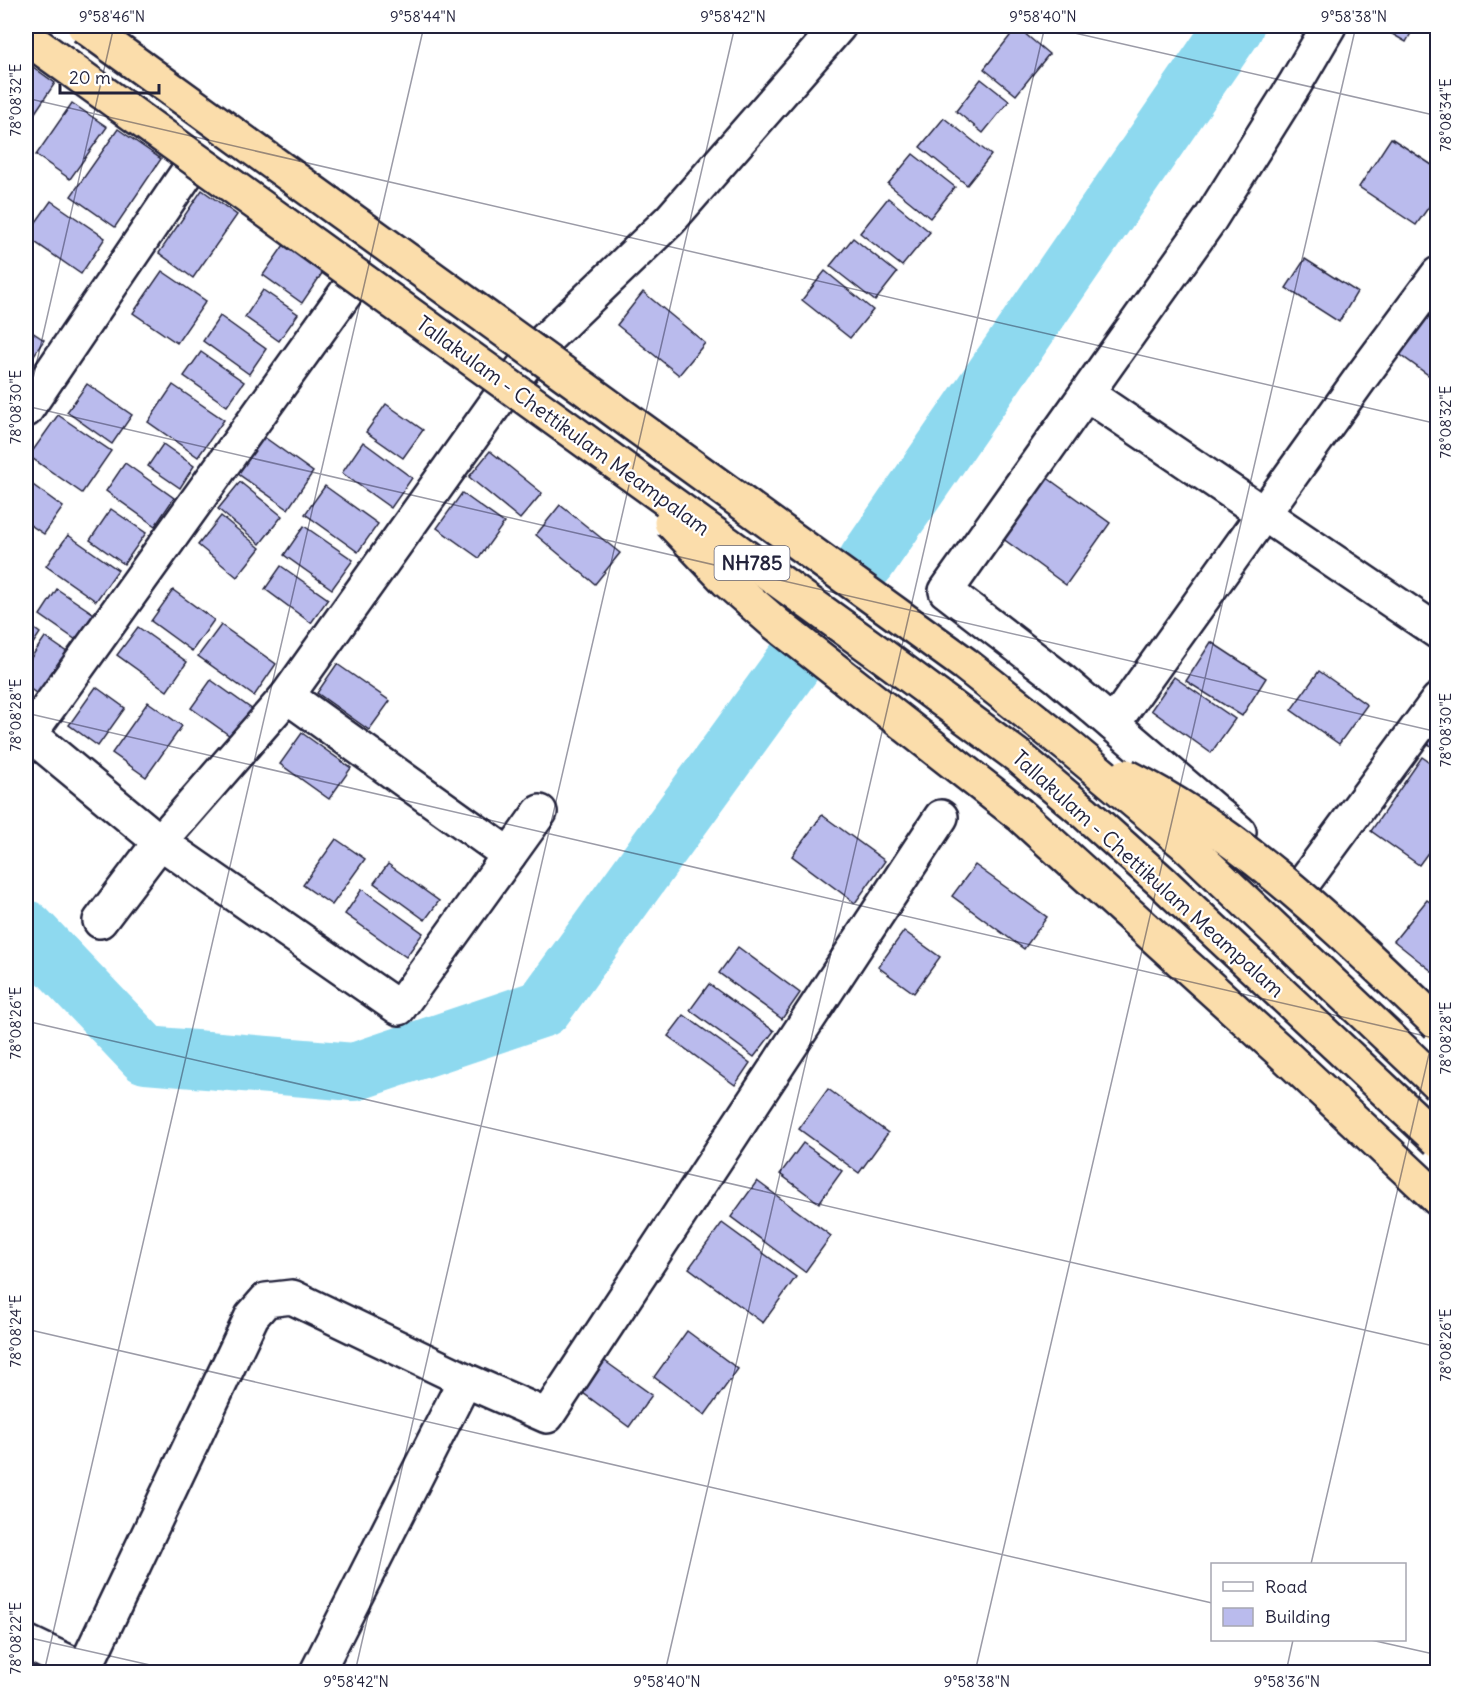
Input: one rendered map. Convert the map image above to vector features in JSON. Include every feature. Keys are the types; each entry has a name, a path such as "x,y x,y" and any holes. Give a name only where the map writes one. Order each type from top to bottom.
{"highway":[{"name":"Tallakulam - Chettikulam Meampalam","path":"84,26 965,664 1184,843 1437,1084"},
{"name":"Tallakulam - Chettikulam Meampalam","path":"26,37 883,656 1019,757 1162,882 1437,1140"},
{"path":"632,476 692,545 768,618 1020,815 1278,1049 1437,1199"},
{"path":"1073,750 1166,798 1249,855 1326,919 1437,1024"}],"street":[{"path":"100,921 160,842 287,696 501,396 543,342 670,220 839,26"},
{"path":"1329,26 1209,221 946,591 1029,653 1113,724 1301,886 1437,1009"},
{"path":"26,410 189,170"},
{"path":"1113,724 1437,274"},
{"path":"350,287 27,735 160,842 399,1008 540,812"},
{"path":"1087,394 1437,632"},
{"path":"287,696 509,855"},
{"path":"1301,886 1437,700"},
{"path":"26,1642 85,1672 252,1316 266,1300 292,1297 465,1380 547,1416 941,817"},
{"path":"317,1672 465,1380"}],"building":[{"path":"1378,26 1415,26 1406,42"},
{"path":"1017,27 1049,54 1016,95 984,69"},
{"path":"26,62 55,83 26,126"},
{"path":"981,79 1009,101 983,133 956,111"},
{"path":"72,103 107,127 70,179 36,155"},
{"path":"944,118 991,155 967,185 920,147"},
{"path":"118,129 161,159 115,227 71,196"},
{"path":"1391,138 1438,169 1438,194 1416,225 1359,187"},
{"path":"913,154 955,187 930,218 888,184"},
{"path":"202,190 237,215 193,278 159,253"},
{"path":"888,198 930,232 902,266 860,233"},
{"path":"51,201 105,238 81,274 26,236"},
{"path":"853,238 897,273 875,301 830,266"},
{"path":"286,242 325,269 302,303 263,275"},
{"path":"1305,259 1357,292 1339,322 1286,288"},
{"path":"162,271 206,301 177,343 133,313"},
{"path":"825,271 873,310 850,338 802,300"},
{"path":"263,290 298,314 279,341 245,317"},
{"path":"643,292 705,343 679,375 617,325"},
{"path":"1426,300 1438,309 1438,382 1391,348"},
{"path":"220,316 266,349 249,374 203,341"},
{"path":"26,328 44,340 26,367"},
{"path":"201,352 244,382 227,406 184,376"},
{"path":"87,384 132,415 112,444 67,412"},
{"path":"173,385 224,420 198,457 148,422"},
{"path":"386,404 423,430 403,458 366,432"},
{"path":"58,415 111,451 82,493 29,456"},
{"path":"257,432 313,472 288,509 231,469"},
{"path":"363,442 412,478 391,508 342,473"},
{"path":"163,444 194,466 180,488 148,466"},
{"path":"490,451 542,493 520,519 469,477"},
{"path":"125,463 174,498 155,526 106,491"},
{"path":"1046,477 1110,523 1066,585 1002,538"},
{"path":"26,480 63,507 44,534 26,522"},
{"path":"240,482 282,516 260,544 218,509"},
{"path":"325,486 378,524 358,552 305,514"},
{"path":"462,493 504,523 479,558 437,528"},
{"path":"560,505 620,553 595,584 536,535"},
{"path":"111,509 146,533 124,564 90,540"},
{"path":"221,516 260,548 237,577 198,545"},
{"path":"304,526 353,560 332,589 284,555"},
{"path":"68,535 118,570 96,601 46,566"},
{"path":"281,566 328,599 311,623 265,589"},
{"path":"57,589 97,616 79,642 40,615"},
{"path":"173,590 214,620 192,651 151,621"},
{"path":"26,623 40,633 26,654"},
{"path":"221,625 276,664 254,696 198,656"},
{"path":"138,627 187,662 167,691 117,655"},
{"path":"45,637 71,655 42,697 26,686 26,665"},
{"path":"1211,642 1266,678 1242,716 1186,681"},
{"path":"337,664 390,701 369,730 317,693"},
{"path":"1319,671 1367,705 1339,744 1291,710"},
{"path":"1174,677 1235,719 1211,753 1151,710"},
{"path":"211,680 253,710 233,738 191,708"},
{"path":"96,687 125,708 98,746 69,725"},
{"path":"148,702 182,726 146,777 112,753"},
{"path":"1438,731 1438,750 1428,744"},
{"path":"302,733 351,768 329,799 280,764"},
{"path":"1422,757 1438,768 1438,839 1419,865 1371,831"},
{"path":"822,815 885,861 855,903 792,856"},
{"path":"336,839 365,859 332,905 303,885"},
{"path":"388,864 439,901 425,920 374,883"},
{"path":"975,865 1047,917 1024,949 952,896"},
{"path":"362,889 423,933 406,957 345,914"},
{"path":"1427,900 1438,908 1438,976 1394,941"},
{"path":"904,931 940,957 914,993 878,967"},
{"path":"738,947 800,993 782,1019 719,973"},
{"path":"709,984 774,1031 754,1057 690,1010"},
{"path":"684,1015 750,1063 735,1085 668,1036"},
{"path":"828,1089 888,1133 859,1173 799,1129"},
{"path":"803,1143 842,1171 819,1203 780,1174"},
{"path":"757,1181 831,1236 805,1272 731,1217"},
{"path":"722,1223 796,1277 763,1323 689,1268"},
{"path":"687,1331 738,1369 705,1415 654,1377"},
{"path":"602,1359 652,1395 629,1427 579,1390"}],"waterway":[{"path":"867,561 1235,26"},
{"path":"26,929 146,1055 354,1072 543,1008 792,665"}]}
